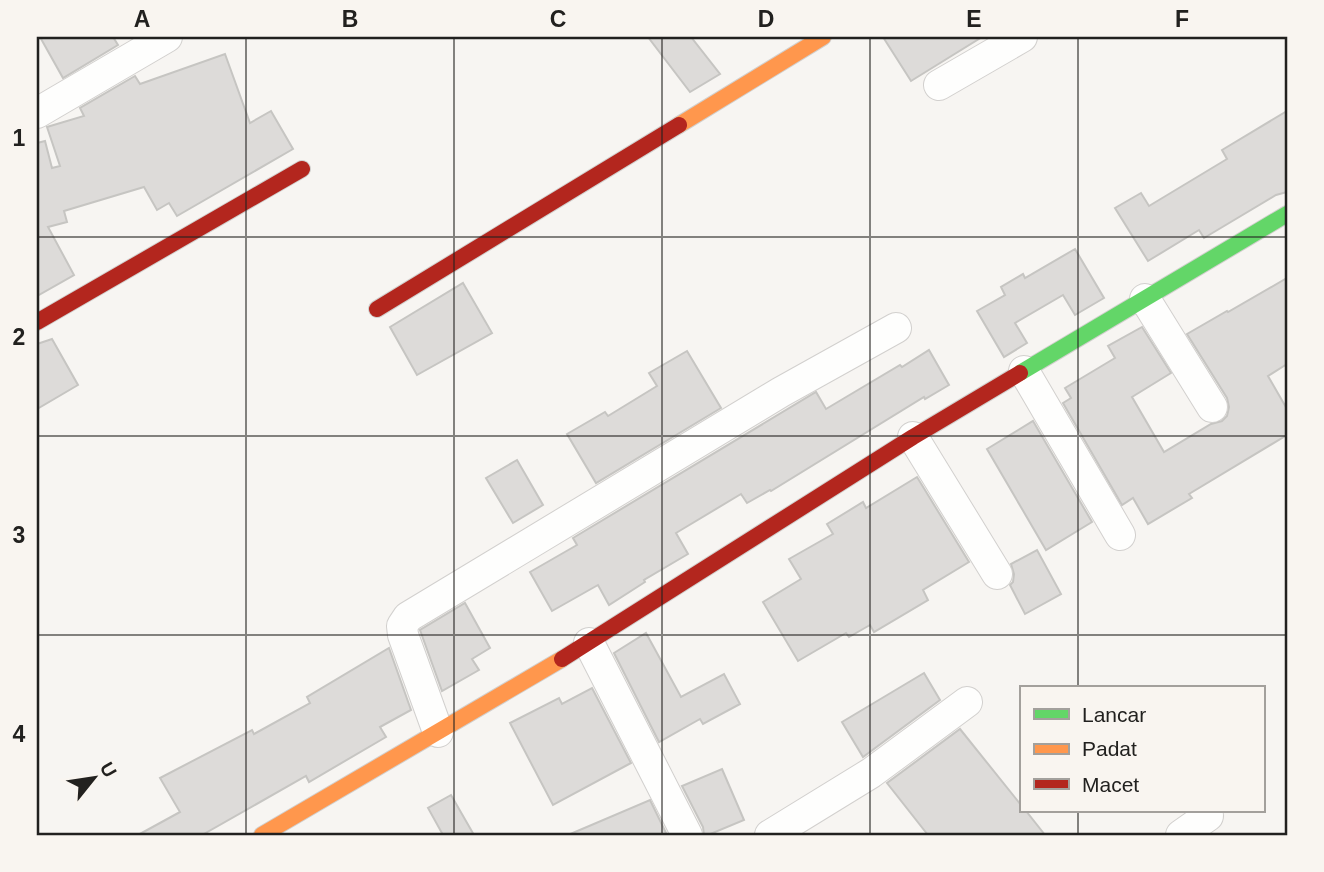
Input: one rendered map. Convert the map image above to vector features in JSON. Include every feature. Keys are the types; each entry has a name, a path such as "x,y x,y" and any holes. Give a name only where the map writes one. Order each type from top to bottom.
{"street":[{"path":"377,309 823,37"},
{"path":"939,85 1022,37"},
{"path":"37,113 156,40"},
{"path":"37,322 302,169"},
{"path":"262,835 589,643 913,437 1287,214"},
{"path":"1145,299 1212,407"},
{"path":"438,732 403,635 402,626 408,617 782,392 897,328"},
{"path":"1024,370 1120,535"},
{"path":"913,437 997,574"},
{"path":"589,643 687,835"},
{"path":"769,835 871,773 967,702"},
{"path":"1181,835 1208,816"}],"building":[{"path":"40,37 113,37 118,45 63,78"},
{"path":"648,37 691,37 720,74 690,92"},
{"path":"883,37 982,37 911,81"},
{"path":"225,54 250,123 271,111 293,149 177,216 169,203 157,210 144,187 64,211 67,222 48,227 74,275 37,296 37,143 45,141 52,168 60,166 47,127 84,116 80,108 135,76 140,84"},
{"path":"1287,111 1287,192 1276,195 1204,238 1199,230 1148,261 1115,208 1141,193 1149,206 1227,159 1222,150"},
{"path":"1075,249 1104,298 1075,315 1063,295 1015,323 1027,343 1004,357 977,311 1005,295 1001,287 1023,274 1025,278"},
{"path":"1287,278 1287,364 1268,376 1287,409 1287,435 1189,494 1192,498 1148,524 1133,498 1122,505 1063,403 1071,398 1065,388 1115,358 1108,346 1142,327 1171,373 1132,397 1164,452 1211,424 1222,421 1227,416 1229,407 1227,398 1187,334"},
{"path":"463,283 492,333 417,375 390,327"},
{"path":"52,339 78,385 37,409 37,344"},
{"path":"929,350 949,385 925,399 924,397 771,491 747,503 741,494 676,533 688,554 609,605 598,585 552,611 530,572 577,545 573,538 816,392 826,409"},
{"path":"687,351 721,408 596,483 567,434 605,412 608,416 657,386 649,373"},
{"path":"1033,421 1092,522 1046,550 987,449"},
{"path":"517,460 543,505 513,523 486,478"},
{"path":"917,477 969,562 923,590 928,600 874,632 870,625 849,637 846,633 798,661 763,602 801,579 789,559 833,534 827,524 863,502 866,508"},
{"path":"1037,550 1061,594 1025,614 1010,585 1014,574 1011,564"},
{"path":"465,603 490,648 472,659 479,670 442,691 420,630"},
{"path":"646,633 681,697 724,674 740,704 703,724 700,719 659,742 614,653"},
{"path":"389,648 411,710 380,727 386,737 309,782 306,776 202,835 138,835 180,812 160,778 252,730 254,734 310,703 307,697"},
{"path":"924,673 940,700 863,757 842,722"},
{"path":"592,688 631,763 553,805 510,723 559,698 562,704"},
{"path":"960,729 1020,804 1020,812 1027,812 1045,835 928,835 887,783"},
{"path":"722,769 744,820 704,835 703,827 682,786"},
{"path":"451,795 474,835 443,835 428,808"},
{"path":"650,800 667,835 568,835"}],"traffic: fast":[{"path":"1020,373 1287,214"}],"traffic: slow":[{"path":"679,125 823,37"},
{"path":"262,835 562,659"}],"traffic: jam":[{"path":"377,309 679,125"},
{"path":"37,322 302,169"},
{"path":"562,659 913,437 1020,373"}]}
